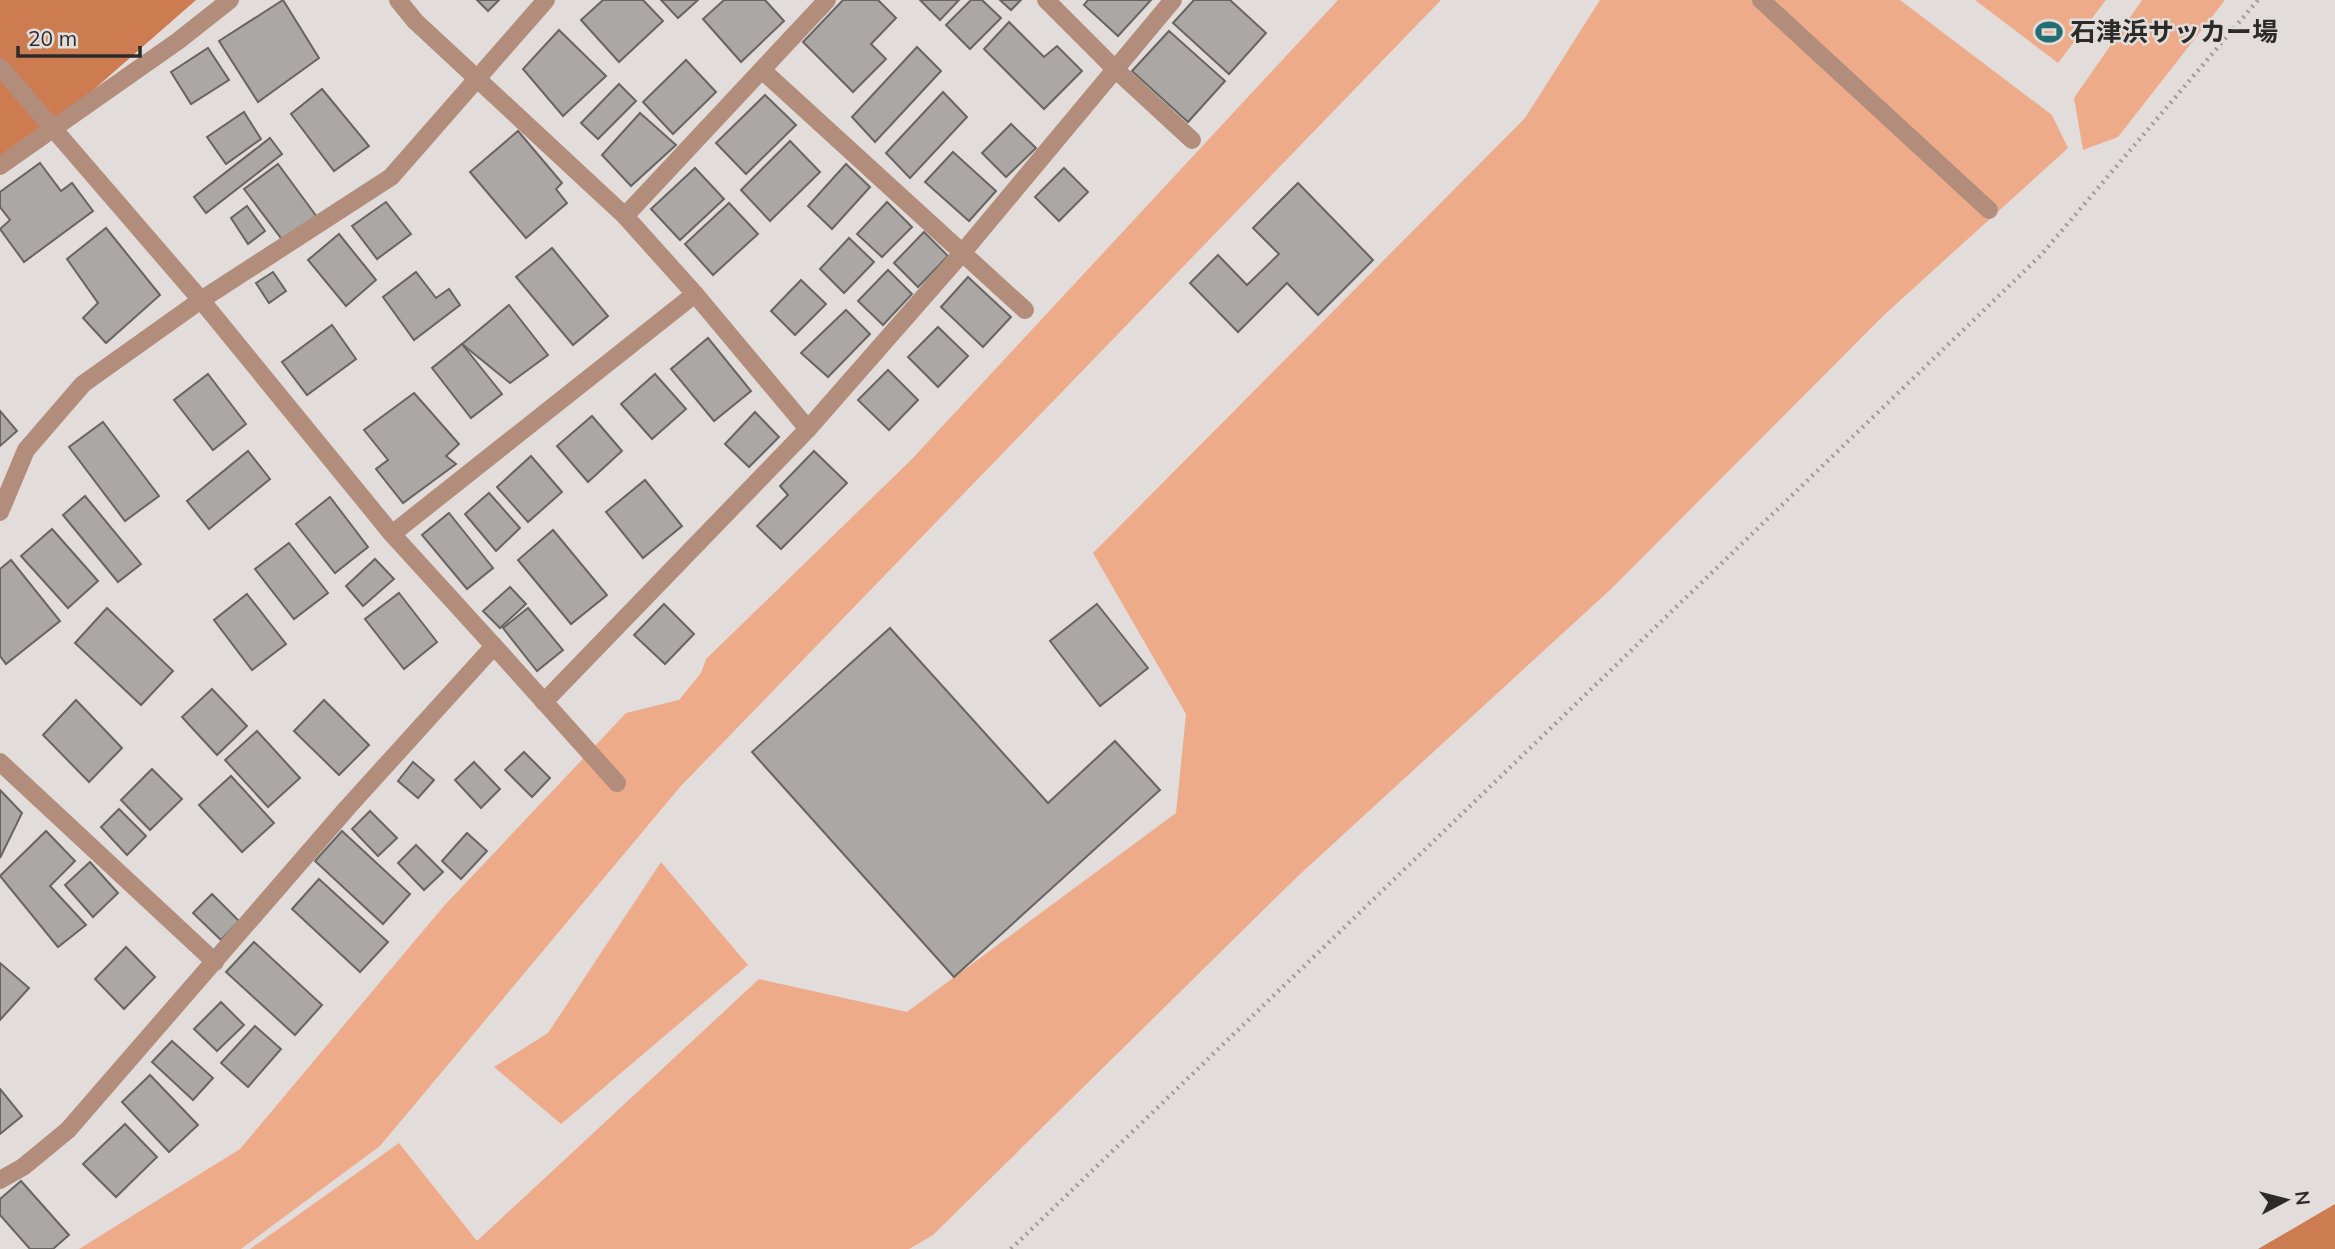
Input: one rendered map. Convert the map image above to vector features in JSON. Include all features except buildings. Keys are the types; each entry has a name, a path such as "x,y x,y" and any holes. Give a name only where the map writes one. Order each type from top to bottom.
{"street":[{"path":"0,166 51,127 178,41 230,0"},
{"path":"398,0 415,21 625,216 808,429"},
{"path":"0,512 26,450 83,384 201,300 391,177 546,0"},
{"path":"625,216 827,0"},
{"path":"1046,0 1115,69 1192,139"},
{"path":"544,702 808,429 963,252 1173,0"},
{"path":"1761,0 1989,209"},
{"path":"0,67 201,300 392,534 617,783"},
{"path":"762,70 1026,310"},
{"path":"392,534 695,295"},
{"path":"0,1180 23,1167 68,1130 348,807 494,646"},
{"path":"0,762 215,962"}],"path":[{"path":"1011,1249 2041,255 2258,0"}],"shaded area":[{"path":"0,0 196,0 51,127 0,156"},
{"path":"1338,0 1441,0 680,787 380,1146 241,1249 79,1249 240,1149 443,907 626,713 679,700 701,673 706,659 910,461"},
{"path":"1600,0 1900,0 2052,115 2068,148 1883,316 1611,589 1297,877 933,1235 909,1249 250,1249 399,1143 477,1241 759,979 907,1012 1176,813 1186,714 1093,553 1525,118"},
{"name":"石津浜サッカー場","path":"1975,0 2106,0 2058,63"},
{"path":"2142,0 2225,0 2118,137 2083,150 2074,98"},
{"path":"661,862 748,965 561,1124 494,1067 548,1033"},
{"path":"2335,1204 2335,1249 2258,1249"}],"place":[{"name":"石津浜サッカー場","path":"2049,32"}]}
